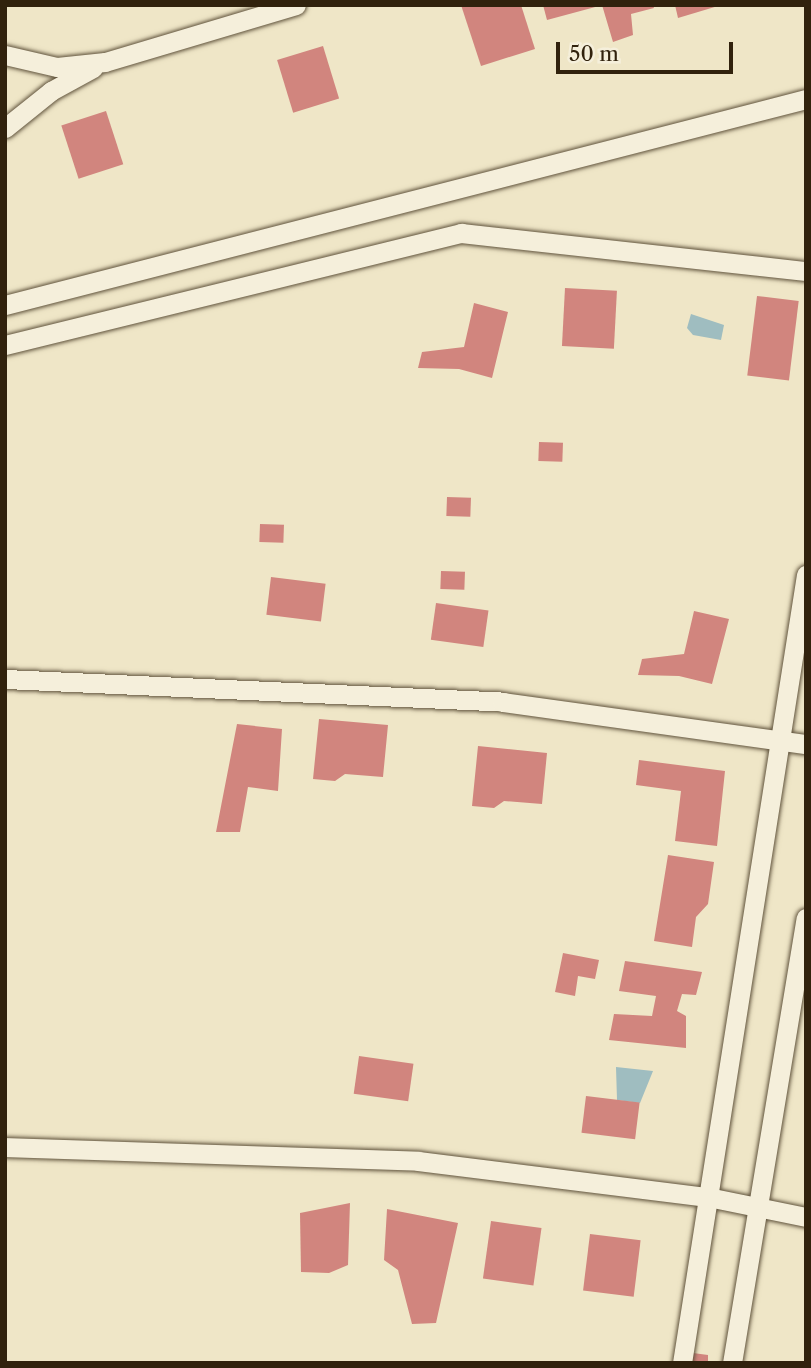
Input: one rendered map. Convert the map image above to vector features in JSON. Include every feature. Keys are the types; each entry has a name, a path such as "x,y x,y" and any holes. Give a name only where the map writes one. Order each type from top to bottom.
{"street":[{"path":"5,55 57,67 105,62 296,5"},
{"path":"5,128 51,91 105,62"},
{"path":"5,305 806,99"},
{"path":"5,345 461,233 806,271"},
{"path":"682,1363 776,738 806,575"},
{"path":"5,679 502,702 806,744"},
{"path":"732,1363 806,918"},
{"path":"5,1147 404,1160 708,1197 806,1217"}],"water":[{"path":"691,314 724,325 721,340 693,335 687,328"},
{"path":"616,1067 653,1071 640,1103 617,1100"}],"building":[{"path":"461,5 521,5 535,49 481,66"},
{"path":"543,5 599,5 599,6 547,20"},
{"path":"602,5 653,5 654,8 631,14 633,35 613,42"},
{"path":"675,5 718,5 718,6 678,18"},
{"path":"323,46 339,99 293,113 277,60"},
{"path":"106,111 123,164 79,179 61,126"},
{"path":"565,288 617,291 614,349 562,346"},
{"path":"757,296 799,301 789,381 747,375"},
{"path":"474,303 508,312 492,378 459,369 418,368 422,352 464,347"},
{"path":"539,442 563,443 562,462 538,461"},
{"path":"447,497 471,498 470,517 446,516"},
{"path":"260,524 284,525 283,543 259,542"},
{"path":"441,571 465,572 464,590 440,589"},
{"path":"271,577 326,584 321,621 266,615"},
{"path":"436,603 488,610 483,647 431,640"},
{"path":"694,611 729,619 712,684 679,676 638,675 642,659 684,654"},
{"path":"319,719 388,725 383,777 345,774 335,781 313,779"},
{"path":"237,724 282,729 278,791 248,787 240,832 216,832"},
{"path":"478,746 547,753 542,804 504,801 494,808 472,806"},
{"path":"639,760 725,771 717,846 675,841 681,791 636,785"},
{"path":"668,855 714,862 708,904 696,917 692,947 654,941"},
{"path":"563,953 599,960 595,979 578,976 575,996 555,992"},
{"path":"625,961 702,972 696,995 682,994 677,1011 686,1016 686,1048 609,1040 614,1014 652,1016 656,996 619,991"},
{"path":"359,1056 413,1064 408,1101 354,1094"},
{"path":"586,1096 640,1103 635,1139 581,1133"},
{"path":"350,1203 348,1265 329,1273 301,1272 300,1213"},
{"path":"387,1209 458,1223 436,1323 412,1324 398,1270 384,1260"},
{"path":"491,1221 542,1228 533,1286 483,1278"},
{"path":"590,1234 641,1240 634,1297 583,1291"},
{"path":"693,1353 708,1355 708,1363 692,1363"}]}
